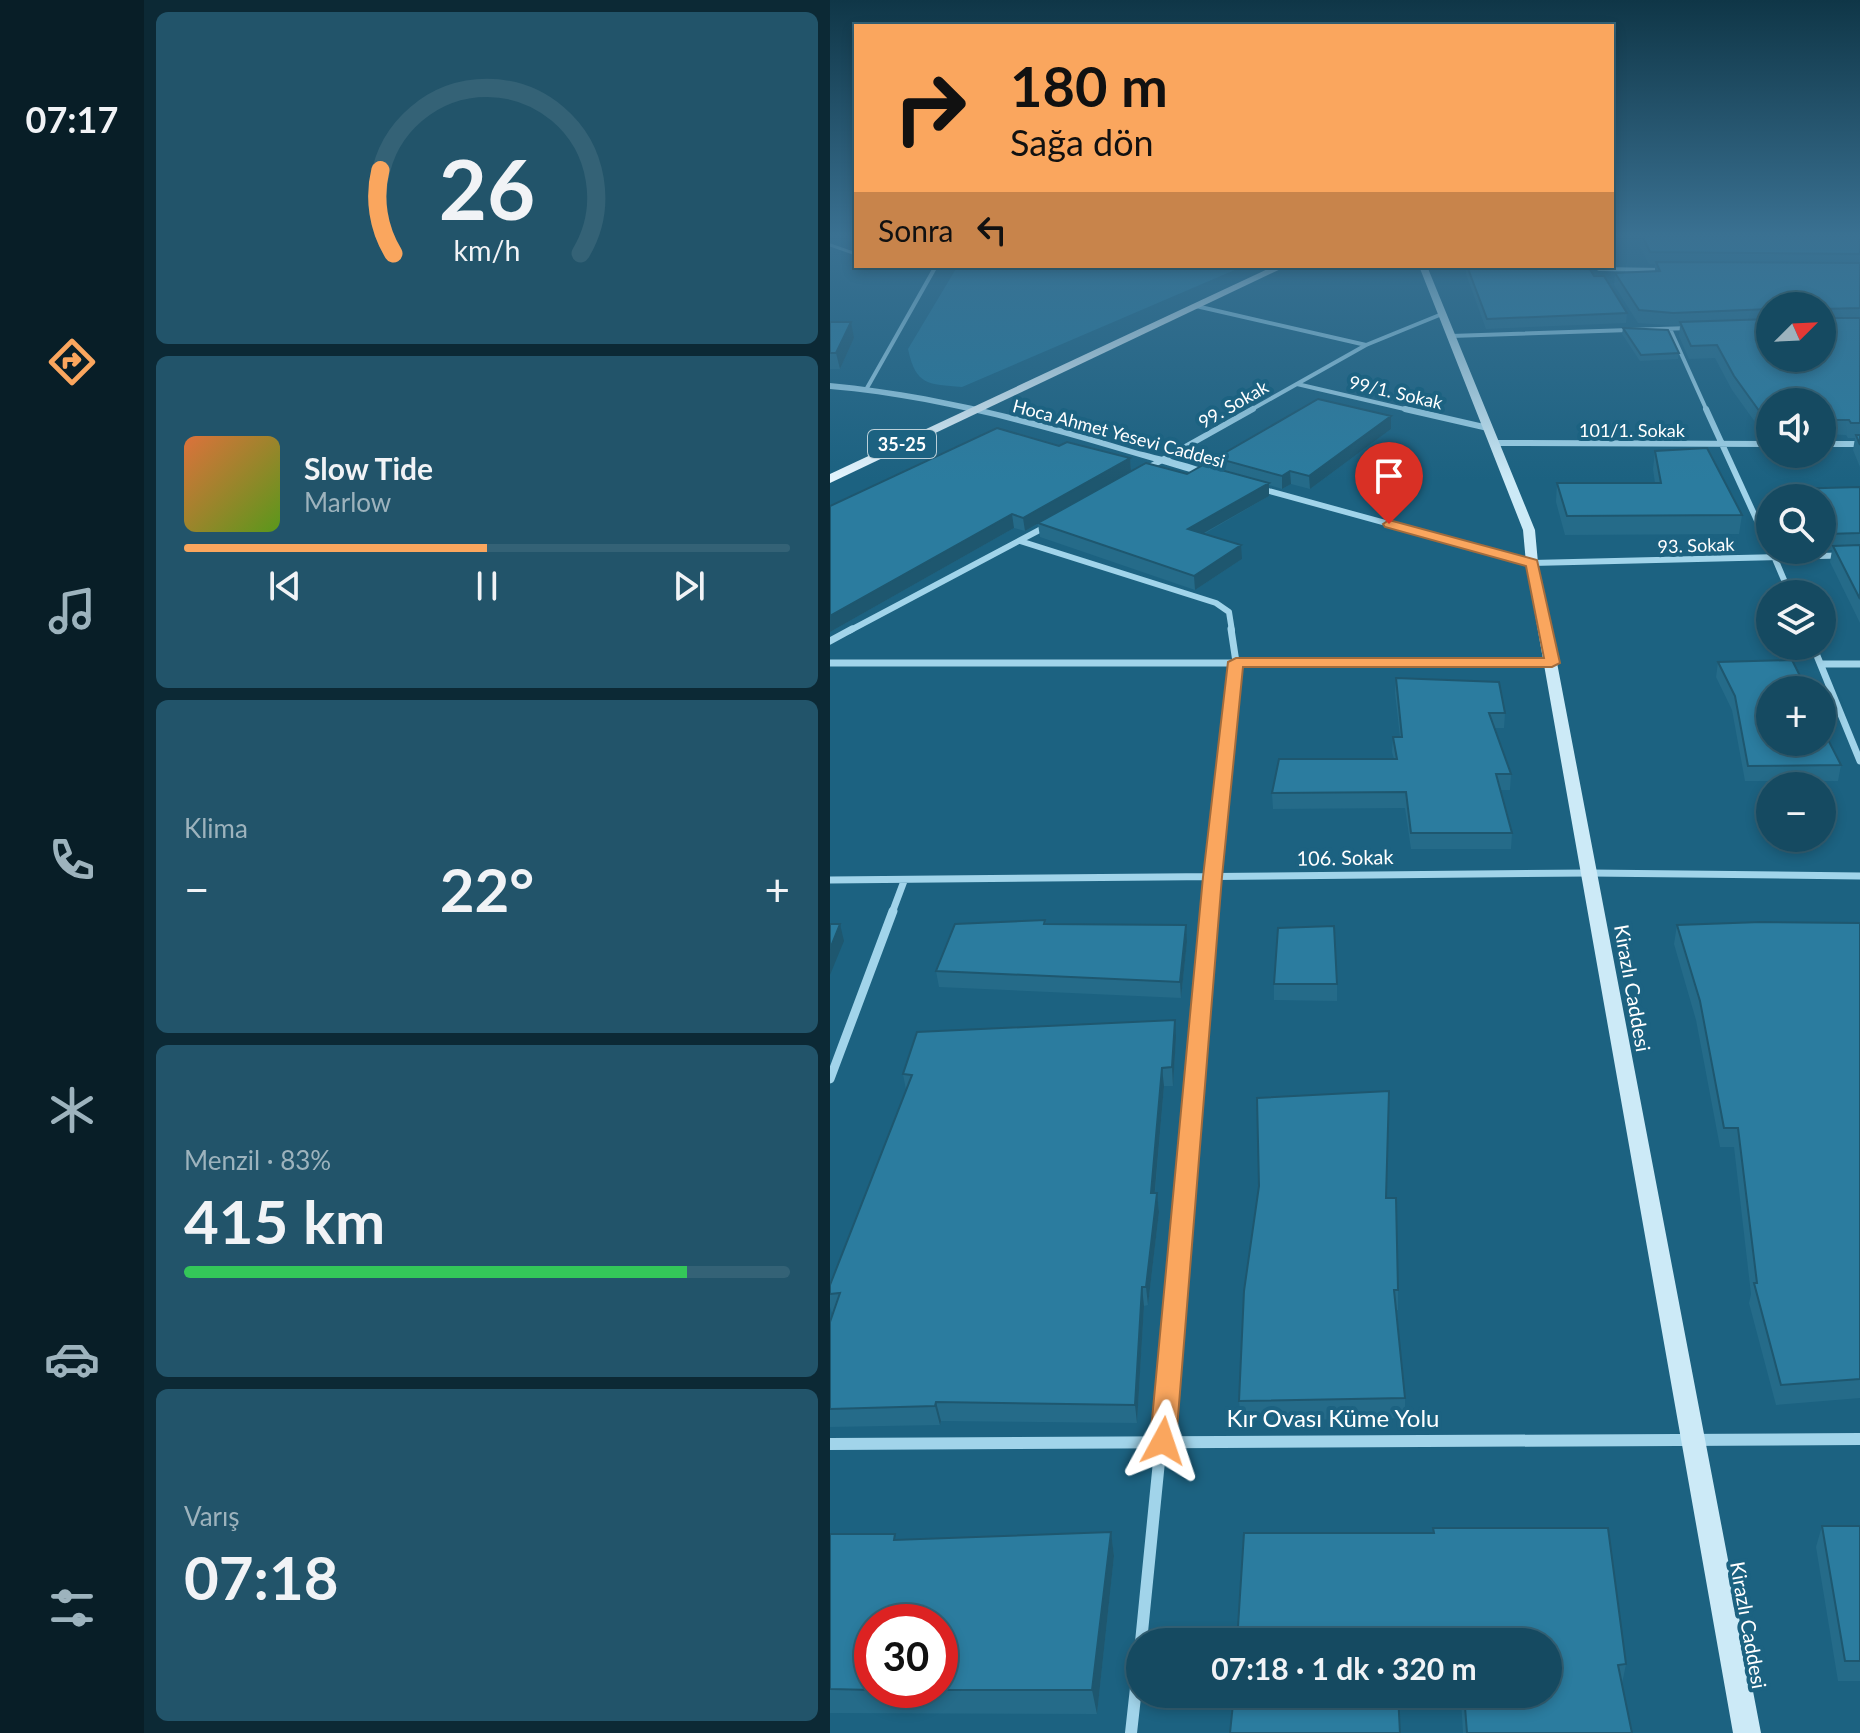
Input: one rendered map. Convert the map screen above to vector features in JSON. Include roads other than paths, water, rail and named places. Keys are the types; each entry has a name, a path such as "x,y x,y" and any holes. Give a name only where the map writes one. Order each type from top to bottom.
{"main road":[{"name":"35-25","path":"831,478 1170,318"},
{"name":"Kirazlı Caddesi","path":"1444,318 1529,530 1532,563 1747,1733"}],"street":[{"path":"867,388 907,318"},
{"path":"1248,318 1366,345"},
{"name":"99. Sokak","path":"1135,475 1366,345 1433,318"},
{"path":"1451,336 1702,328"},
{"path":"1671,331 1756,519"},
{"name":"99/1. Sokak","path":"1297,384 1488,428"},
{"name":"Hoca Ahmet Yesevi Caddesi","path":"830,386 867,388 974,409 1220,477"},
{"name":"101/1. Sokak","path":"1494,443 1756,444"},
{"path":"1836,444 1860,444"},
{"name":"Hoca Ahmet Yesevi Caddesi","path":"1235,481 1532,563"},
{"path":"830,641 1058,519"},
{"path":"1020,541 1216,603 1229,612 1236,662 1212,877 1163,1441 1143,1628"},
{"name":"93. Sokak","path":"1532,563 1756,553"},
{"name":"93. Sokak","path":"1836,554 1860,555"},
{"path":"1819,660 1860,761"},
{"path":"830,663 1552,663"},
{"path":"1821,664 1860,664"},
{"name":"106. Sokak","path":"830,880 1590,873 1860,876"},
{"path":"830,1079 904,881"},
{"name":"Kır Ovası Küme Yolu","path":"830,1444 1692,1437 1860,1439"},
{"path":"1131,1733 1134,1708"}]}
